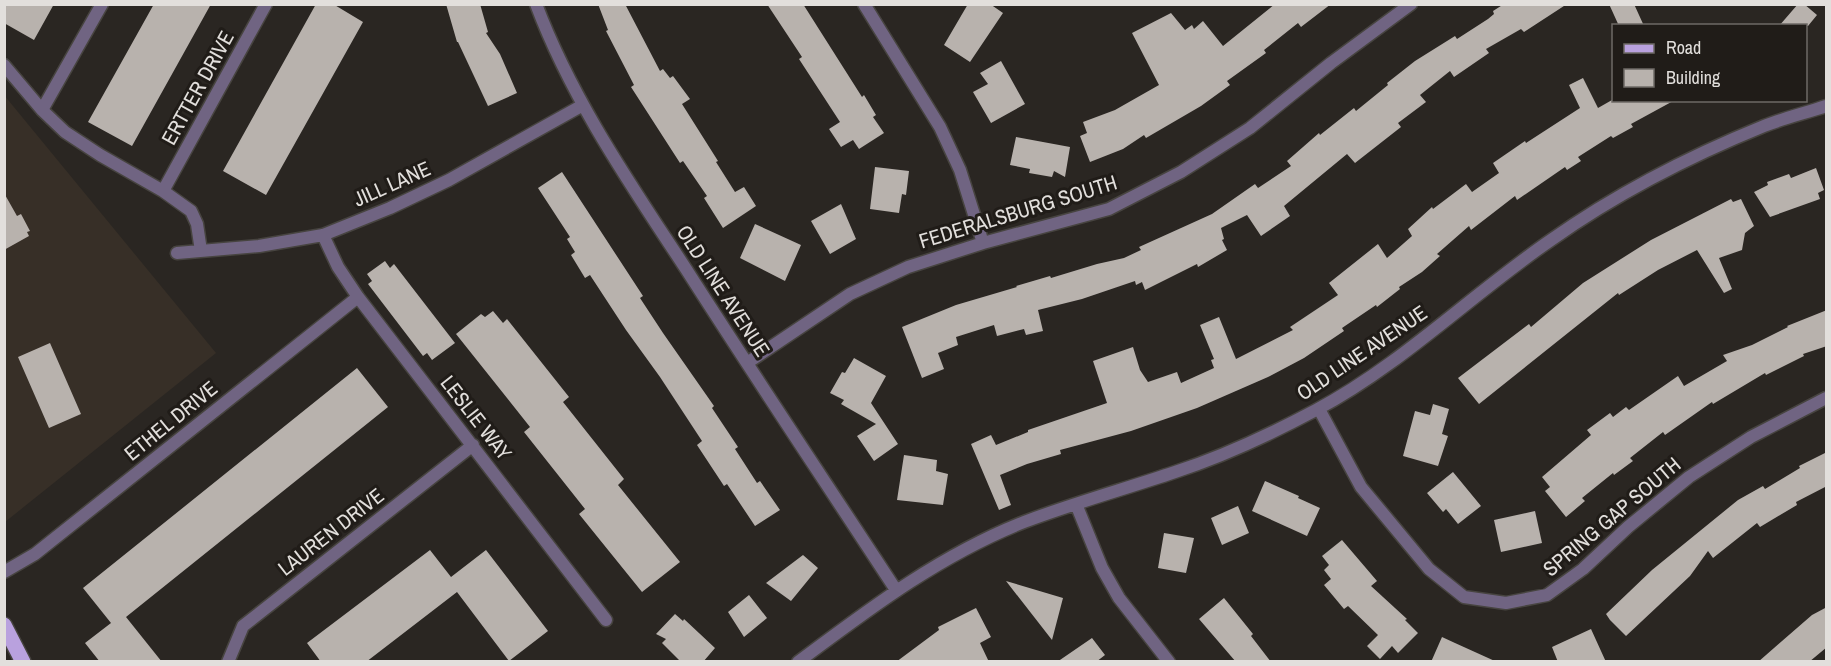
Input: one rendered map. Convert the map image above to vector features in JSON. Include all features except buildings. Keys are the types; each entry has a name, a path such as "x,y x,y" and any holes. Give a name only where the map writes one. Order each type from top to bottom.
{"main road":[{"path":"4,625 23,662"}],"street":[{"path":"42,110 102,4"},
{"name":"ERTTER DRIVE","path":"163,191 266,4"},
{"name":"OLD LINE AVENUE","path":"536,4 550,42 583,105 631,185 896,590"},
{"name":"FEDERALSBURG SOUTH","path":"747,363 850,294 908,267 984,243 1108,209 1181,172 1250,128 1331,63 1411,4"},
{"path":"866,5 940,127 960,170 984,243"},
{"path":"4,65 42,110 65,132 163,191 191,211 197,224 201,252"},
{"name":"JILL LANE","path":"177,253 259,246 323,235 390,208 449,180 583,105"},
{"name":"OLD LINE AVENUE","path":"798,662 896,590 972,546 1022,523 1178,471 1239,448 1319,409 1381,369 1549,241 1600,206 1683,163 1766,125 1827,106"},
{"name":"LESLIE WAY","path":"323,235 338,267 358,297 606,620"},
{"name":"ETHEL DRIVE","path":"4,572 35,554 358,297"},
{"name":"SPRING GAP SOUTH","path":"1319,409 1361,486 1429,568 1464,597 1506,603 1547,596 1689,477 1751,437 1827,398"},
{"name":"LAUREN DRIVE","path":"228,662 243,626 473,445"},
{"path":"1076,504 1102,568 1113,588 1169,662"}],"shaded area":[{"path":"4,95 216,353 5,522 4,522"}]}
